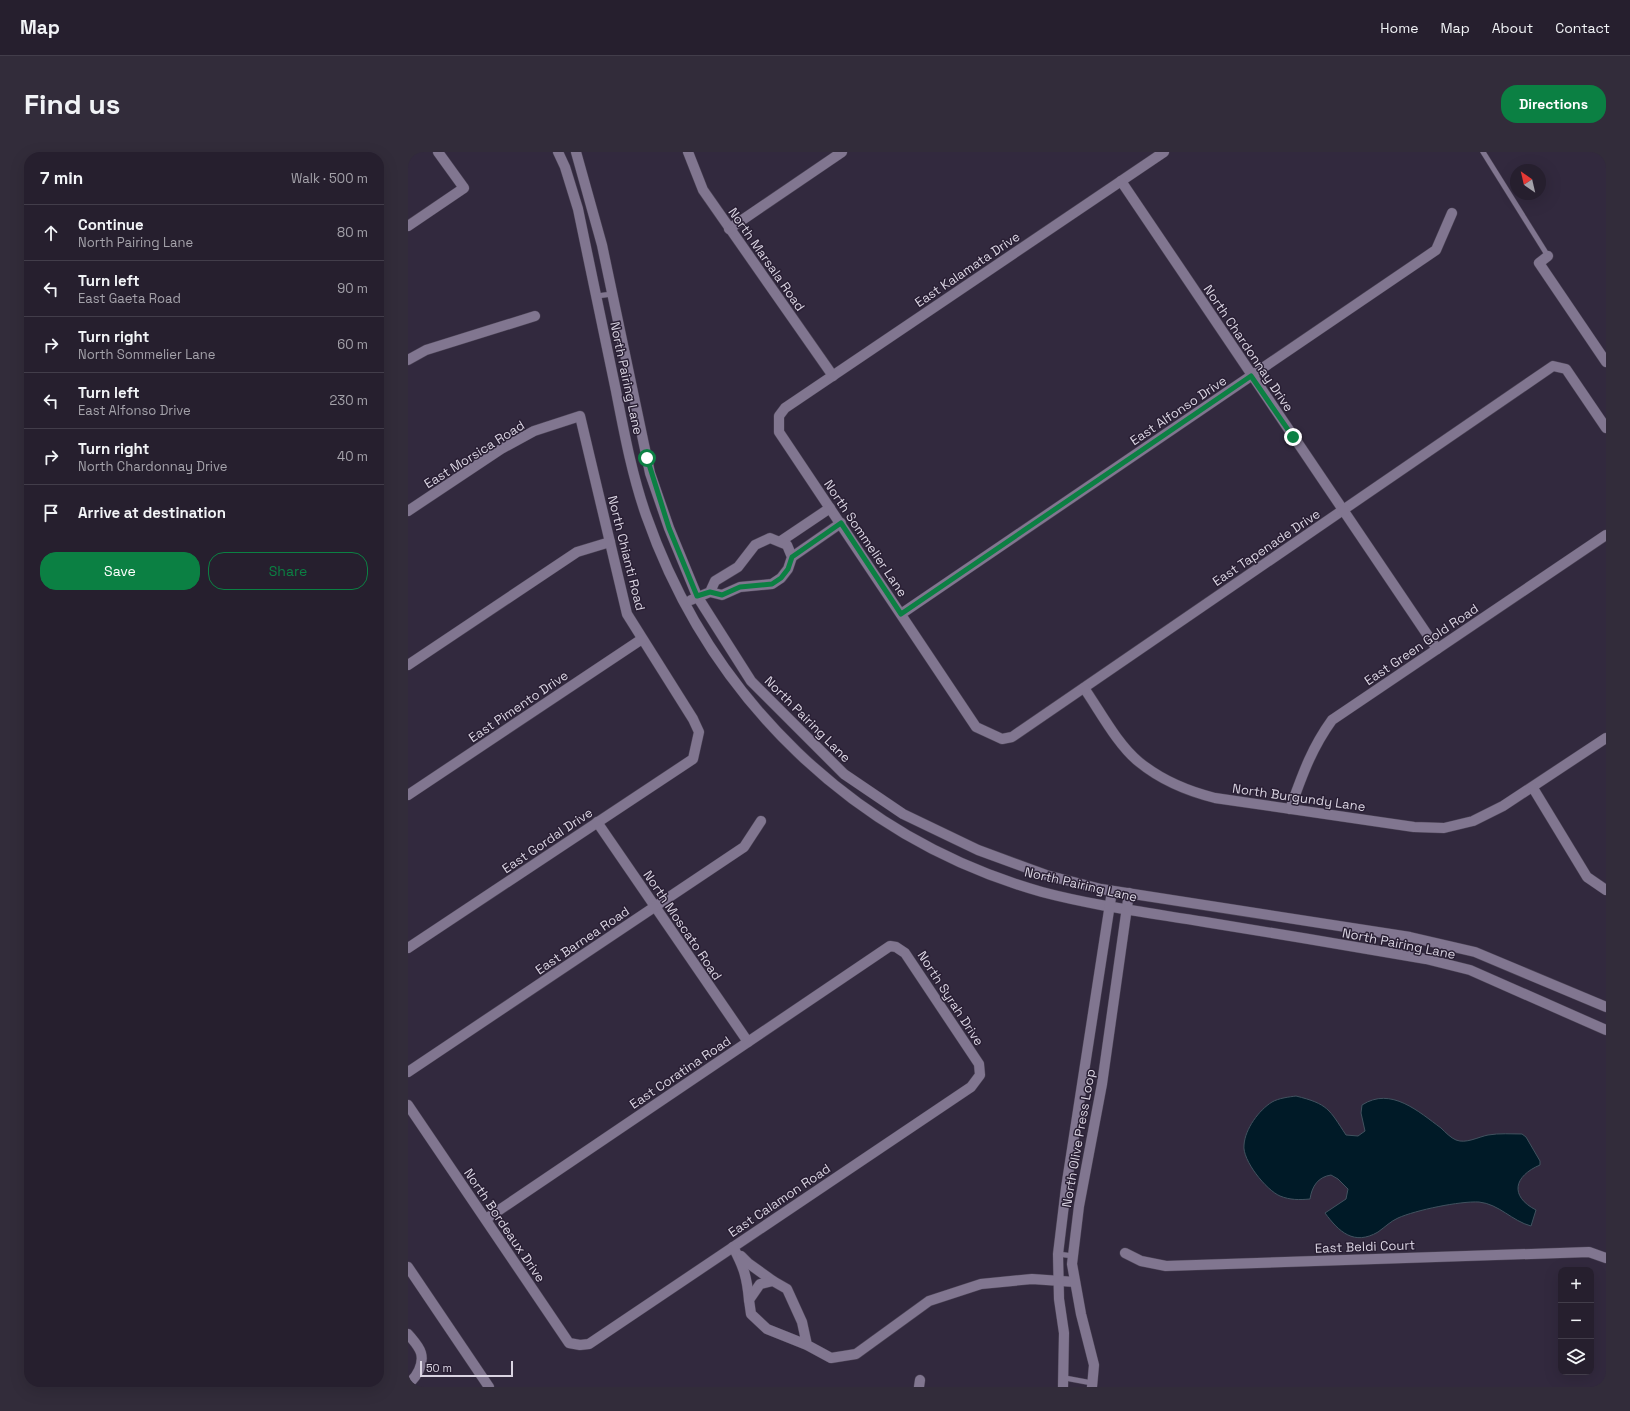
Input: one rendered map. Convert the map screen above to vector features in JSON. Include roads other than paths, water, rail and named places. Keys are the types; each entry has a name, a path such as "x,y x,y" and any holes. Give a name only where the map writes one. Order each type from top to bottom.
{"street":[{"path":"408,226 464,188 438,152"},
{"name":"North Pairing Lane","path":"558,152 565,167 578,209 636,484 661,553 685,604 737,687 788,746 850,798 901,831 966,866 1041,892 1126,909 1426,959 1470,970 1606,1030"},
{"name":"North Pairing Lane","path":"576,152 602,245 650,472 669,528 697,596 751,681 844,774 903,814 978,850 1046,875 1112,891 1410,938 1475,952 1606,1007"},
{"name":"North Marsala Road","path":"688,152 703,190 833,376"},
{"path":"729,229 842,152"},
{"name":"East Kalamata Drive","path":"785,408 1164,152"},
{"name":"North Chardonnay Drive","path":"1121,181 1251,376 1437,649"},
{"name":"East Alfonso Drive","path":"901,614 1436,250 1452,213"},
{"path":"1548,256 1539,263 1606,362"},
{"path":"408,360 426,350 535,316"},
{"name":"East Tapenade Drive","path":"990,735 1002,739 1012,737 1553,366 1566,369 1606,428"},
{"name":"North Sommelier Lane","path":"785,408 779,416 780,432 976,727 990,735"},
{"name":"East Morsica Road","path":"408,511 507,446 534,431 580,416"},
{"name":"North Chianti Road","path":"580,416 627,614 693,719 699,732 695,750"},
{"path":"781,541 830,508"},
{"path":"685,604 697,596 710,592 722,595 740,587 772,584 781,578 788,569 792,557 841,523"},
{"name":"East Green Gold Road","path":"1290,809 1302,774 1317,741 1332,720 1606,535"},
{"path":"710,592 715,581 738,567 755,545 770,538 781,541 787,545 792,557"},
{"path":"408,665 577,552 610,542"},
{"name":"East Pimento Drive","path":"408,795 642,639"},
{"name":"North Burgundy Lane","path":"1084,688 1122,744 1138,761 1172,784 1194,793 1215,798 1414,827 1444,828 1473,821 1503,806 1533,788 1606,738"},
{"name":"East Gordal Drive","path":"408,948 693,759 695,750"},
{"path":"1533,788 1587,877 1606,890"},
{"name":"East Barnea Road","path":"408,1072 744,847 761,820"},
{"name":"North Moscato Road","path":"597,822 748,1042"},
{"name":"North Olive Press Loop","path":"1064,1382 1064,1333 1059,1299 1058,1254 1066,1188 1112,891"},
{"name":"North Olive Press Loop","path":"1092,1385 1094,1365 1080,1314 1072,1264 1079,1206 1100,1095 1129,893"},
{"name":"East Coratina Road","path":"486,1219 890,946"},
{"name":"North Syrah Drive","path":"890,946 896,947 905,952 979,1064 980,1075"},
{"name":"East Calamon Road","path":"589,1344 971,1086 980,1075"},
{"name":"North Bordeaux Drive","path":"408,1105 569,1342 580,1345 589,1344"},
{"path":"733,1247 748,1263 787,1289 802,1322 807,1345"},
{"path":"733,1247 748,1278 751,1314 766,1329 807,1345 831,1358 856,1354 929,1301 981,1284 1032,1279 1075,1282"},
{"name":"East Beldi Court","path":"1125,1253 1141,1261 1166,1266 1589,1252 1606,1258"},
{"path":"408,1267 489,1387"},
{"path":"749,1300 760,1284 773,1281"},
{"path":"408,1334 421,1352 420,1368 414,1380 408,1384"}],"lane":[{"path":"1483,152 1548,256"},
{"path":"597,296 612,294"},
{"path":"1058,1254 1073,1256"},
{"path":"1064,1382 1092,1385"}],"water":[{"path":"1296,1096 1315,1102 1327,1109 1336,1119 1346,1135 1358,1136 1365,1131 1361,1113 1362,1105 1373,1100 1383,1098 1404,1103 1423,1115 1456,1140 1468,1141 1492,1134 1522,1134 1526,1137 1540,1161 1540,1165 1525,1175 1520,1180 1518,1186 1522,1199 1536,1210 1531,1226 1524,1224 1486,1203 1471,1202 1438,1207 1406,1215 1390,1222 1378,1232 1362,1238 1348,1235 1336,1226 1325,1213 1346,1199 1348,1189 1338,1179 1331,1175 1319,1180 1312,1190 1310,1199 1298,1200 1280,1196 1268,1188 1256,1174 1244,1151 1245,1139 1250,1126 1262,1110 1272,1102"}]}
